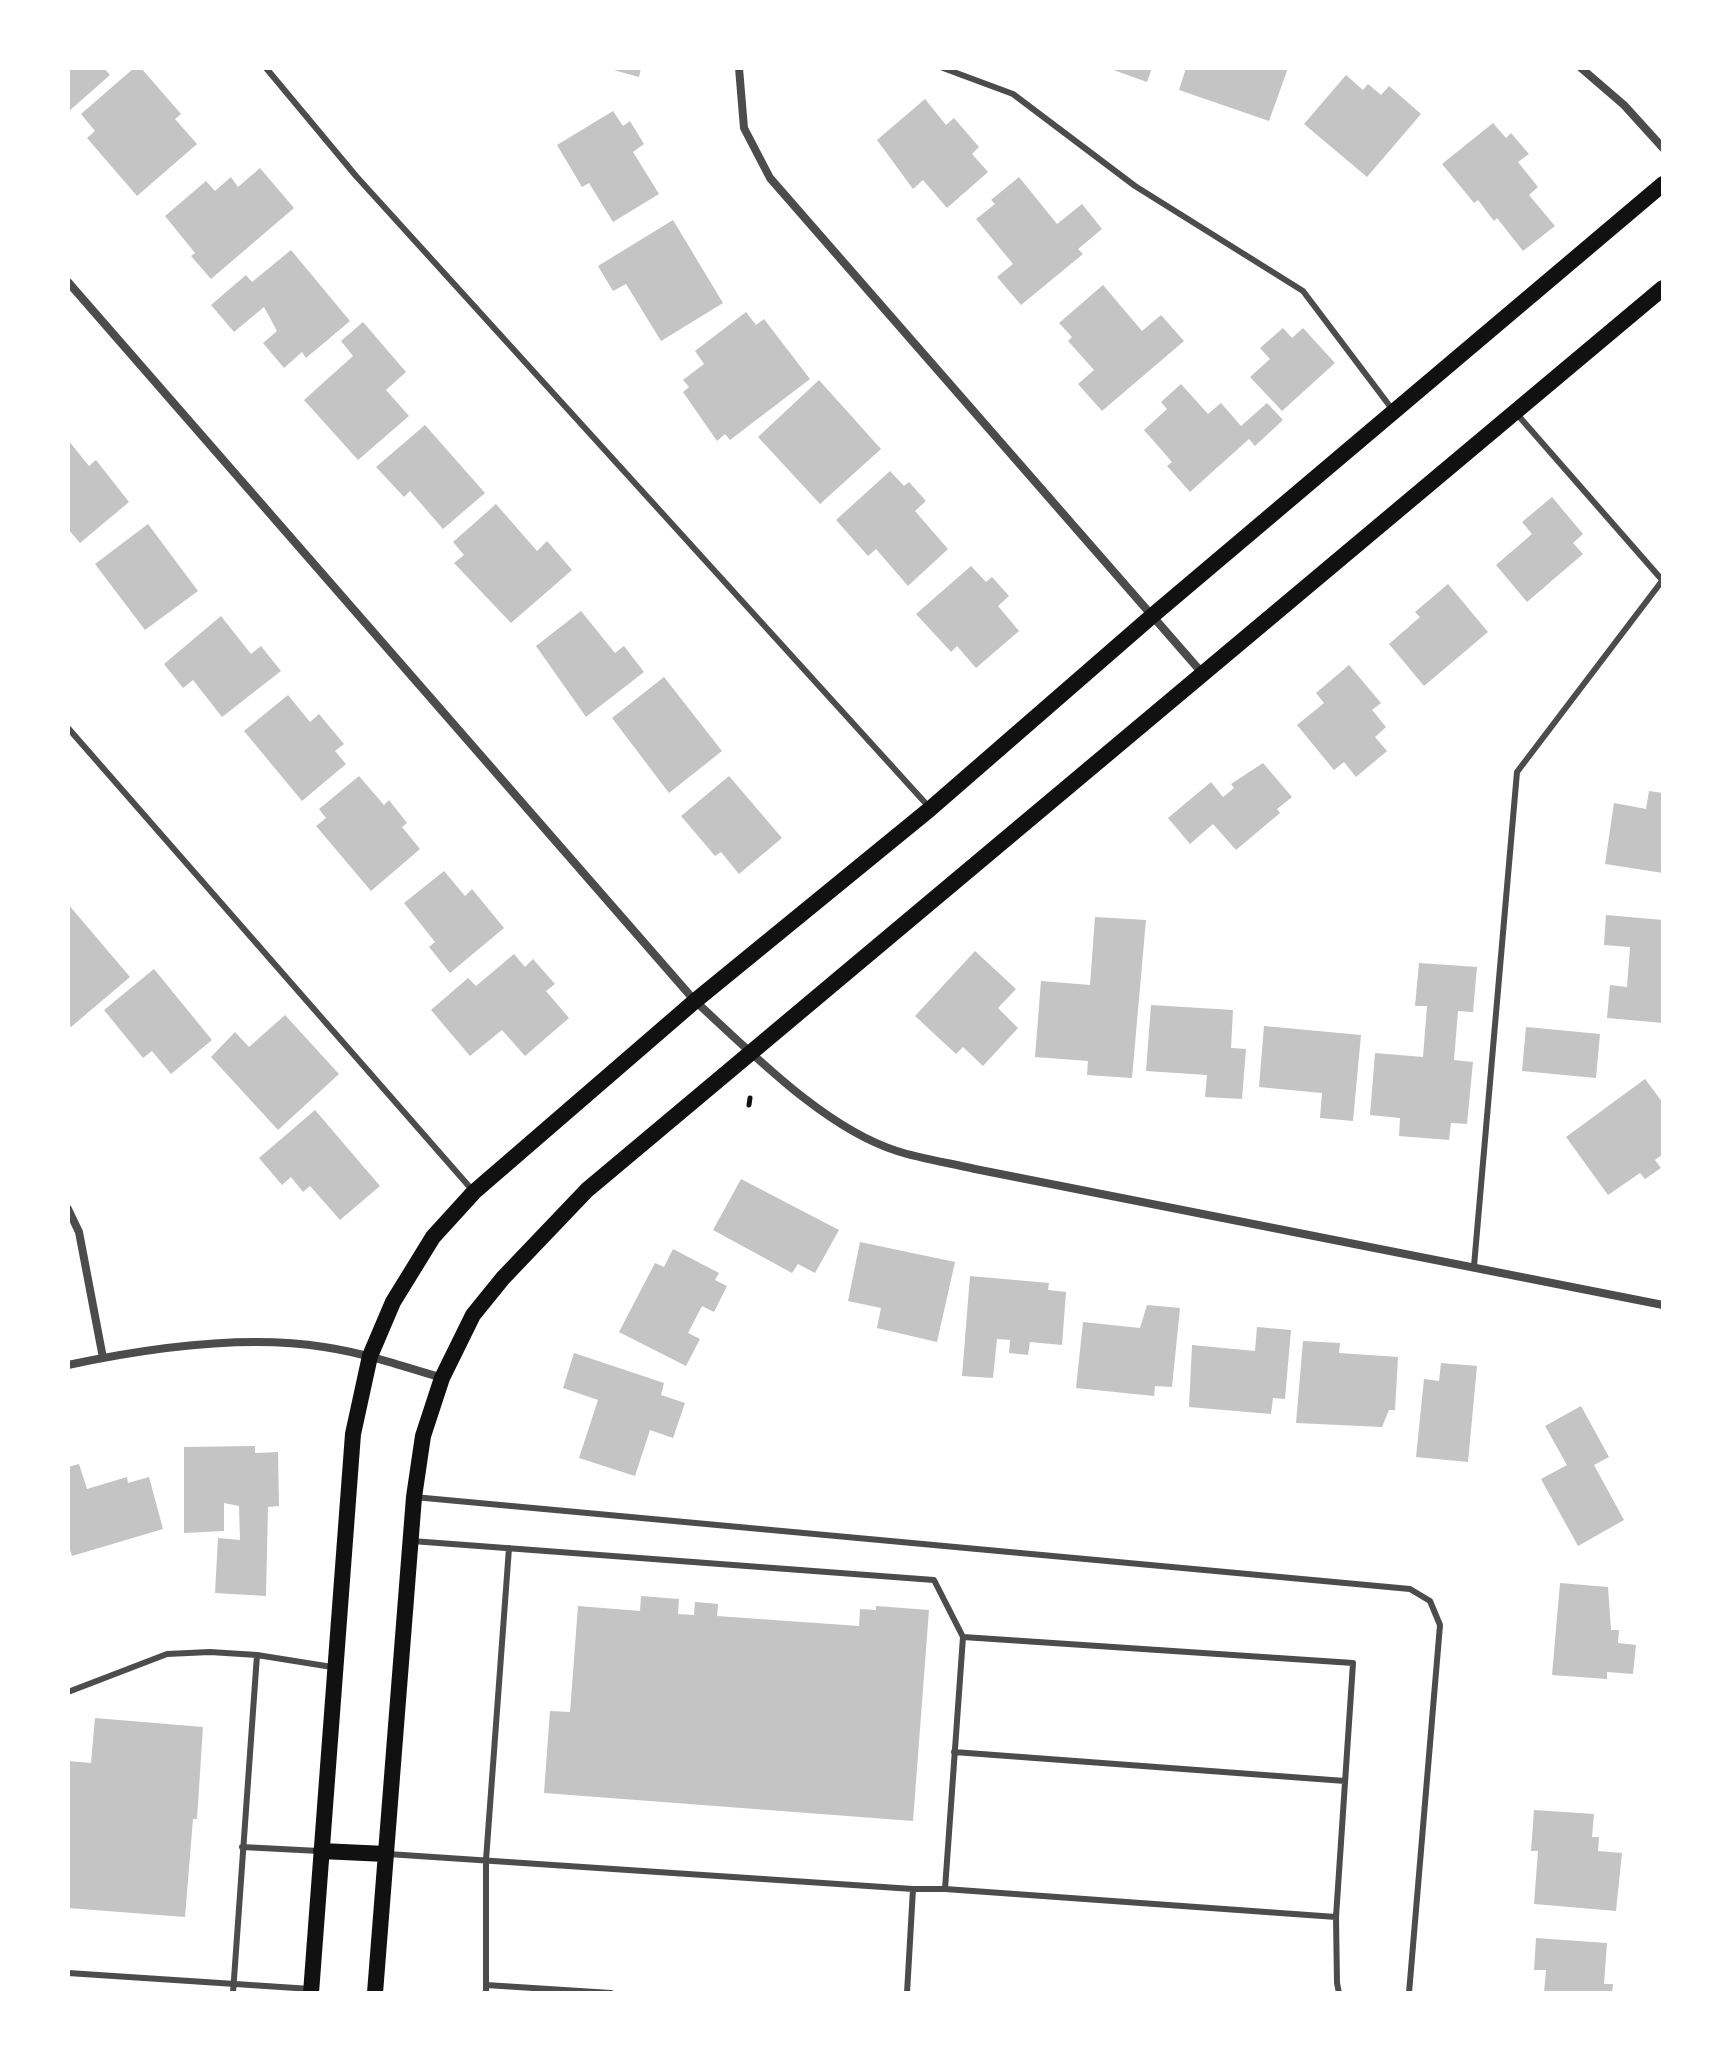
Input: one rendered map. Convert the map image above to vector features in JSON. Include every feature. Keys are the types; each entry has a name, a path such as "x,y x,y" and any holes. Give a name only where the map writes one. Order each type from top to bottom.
{"main road":[{"path":"311,1991 353,1434 370,1356 393,1302 433,1237 474,1192 695,1001 930,809 1152,616 1663,184"},
{"path":"375,1993 414,1497 423,1436 442,1378 473,1315 503,1278 587,1190 1663,288"},
{"path":"321,1851 386,1854"}],"street":[{"path":"739,68 744,128 770,178 1203,674"},
{"path":"1581,68 1624,105 1663,148"},
{"path":"68,282 695,1001 785,1081 846,1128 896,1150 975,1169 1663,1305"},
{"path":"68,1209 79,1232 103,1358"},
{"path":"68,1365 195,1344 284,1343 370,1356 442,1378"}],"lane":[{"path":"266,68 356,176 930,809"},
{"path":"943,68 1013,94 1135,186 1303,291 1394,412"},
{"path":"1474,1266 1517,772 1663,581 1516,413"},
{"path":"68,728 474,1192"},
{"path":"414,1497 1410,1589 1430,1601 1440,1625 1409,1993"},
{"path":"411,1540 934,1580 963,1637 945,1889"},
{"path":"509,1548 486,1860 486,1989 611,1993"},
{"path":"963,1637 1353,1663 1336,1917 1339,1993"},
{"path":"68,1692 167,1654 210,1652 257,1655 334,1668"},
{"path":"233,1993 257,1655"},
{"path":"954,1752 1345,1781"},
{"path":"242,1847 321,1851"},
{"path":"386,1854 1336,1917"},
{"path":"907,1993 913,1889"},
{"path":"68,1973 311,1991"}],"path":[{"path":"749,1105 750,1098"}],"building":[{"path":"68,68 104,68 110,75 68,112"},
{"path":"134,68 141,68 181,114 175,119 197,144 137,196 87,138 95,131 81,114"},
{"path":"606,68 641,68 639,77"},
{"path":"1108,68 1152,68 1147,82"},
{"path":"1186,68 1288,68 1269,121 1179,90"},
{"path":"1346,75 1363,90 1368,84 1381,95 1389,86 1421,114 1367,177 1304,124"},
{"path":"925,99 946,125 954,118 979,147 972,154 988,172 947,208 923,180 913,189 877,140"},
{"path":"613,111 623,126 630,121 644,144 633,152 659,194 613,222 589,183 582,187 557,145"},
{"path":"1493,123 1506,138 1511,133 1529,154 1518,162 1538,187 1529,195 1555,226 1523,251 1497,218 1494,221 1478,200 1474,203 1442,164"},
{"path":"260,168 294,208 211,279 191,256 195,253 165,216 206,181 215,191 231,177 238,187"},
{"path":"1019,177 1057,224 1082,204 1102,229 1078,249 1083,254 1021,305 997,277 1013,264 976,219 995,204 991,200"},
{"path":"673,220 723,303 661,341 626,284 613,291 598,266"},
{"path":"291,250 350,321 306,358 302,352 284,368 263,343 277,331 264,307 234,332 211,305 246,275 252,282"},
{"path":"1103,285 1142,331 1161,315 1184,341 1102,411 1078,384 1094,370 1068,341 1072,337 1059,323"},
{"path":"746,312 756,325 764,319 810,379 730,440 725,434 717,441 683,392 689,387 683,380 704,364 695,351"},
{"path":"363,322 406,372 386,390 409,416 358,460 304,400 353,356 341,341"},
{"path":"1283,328 1292,338 1303,328 1335,363 1282,411 1250,377 1270,359 1260,348"},
{"path":"819,380 881,449 820,504 758,437"},
{"path":"1181,384 1208,414 1221,403 1241,426 1267,403 1283,420 1255,446 1249,439 1190,492 1167,466 1172,462 1144,430 1167,409 1161,402"},
{"path":"425,425 485,493 443,529 410,491 404,497 376,467"},
{"path":"68,440 89,466 96,460 129,502 80,543 68,529"},
{"path":"890,471 904,486 909,482 926,501 915,511 948,549 908,586 876,549 868,556 836,520"},
{"path":"1552,497 1583,534 1573,543 1583,554 1527,602 1496,565 1532,534 1522,522"},
{"path":"496,504 537,551 547,541 572,570 511,623 454,563 464,555 453,542"},
{"path":"148,524 198,591 145,630 95,564"},
{"path":"971,566 986,582 992,577 1009,596 998,606 1019,631 976,668 957,646 951,652 916,614"},
{"path":"1448,584 1488,632 1424,686 1389,644 1420,617 1415,612"},
{"path":"581,611 615,653 624,646 644,672 586,717 536,646"},
{"path":"221,616 251,654 261,646 281,671 222,717 193,680 183,688 164,664"},
{"path":"1349,665 1381,703 1372,710 1386,727 1375,737 1387,751 1356,777 1344,762 1334,770 1297,725 1324,703 1316,693"},
{"path":"664,677 722,751 669,793 612,718"},
{"path":"288,695 310,722 319,714 344,744 335,751 346,764 302,801 244,731"},
{"path":"1263,763 1292,797 1277,809 1280,813 1236,850 1213,824 1190,844 1168,818 1211,782 1223,797 1234,788 1231,784"},
{"path":"359,776 384,805 389,800 407,823 402,827 420,849 371,891 316,826 326,818 319,809"},
{"path":"729,776 782,838 739,874 721,852 715,856 681,816"},
{"path":"1649,791 1663,793 1663,873 1605,864 1614,803 1646,809"},
{"path":"444,871 465,896 472,889 504,928 450,973 429,947 435,942 404,903"},
{"path":"68,904 130,977 71,1027 68,1023"},
{"path":"1606,915 1663,920 1663,1023 1607,1018 1610,985 1627,987 1630,947 1604,945"},
{"path":"1095,917 1146,920 1132,1078 1087,1075 1088,1061 1035,1057 1041,981 1090,985"},
{"path":"975,951 1016,989 998,1008 1018,1028 983,1066 963,1047 956,1054 915,1016"},
{"path":"514,954 525,967 533,959 555,984 546,991 569,1018 525,1056 502,1030 470,1056 431,1010 468,978 476,986"},
{"path":"1419,963 1477,967 1473,1012 1458,1011 1454,1060 1473,1062 1467,1124 1451,1123 1449,1140 1399,1136 1400,1118 1370,1115 1375,1053 1423,1057 1427,1006 1415,1006"},
{"path":"154,969 212,1040 171,1074 152,1051 143,1058 104,1010"},
{"path":"1151,1005 1233,1010 1231,1048 1246,1049 1242,1099 1205,1097 1207,1075 1146,1071"},
{"path":"285,1015 339,1074 278,1130 211,1057 235,1032 249,1047"},
{"path":"1264,1026 1361,1035 1353,1121 1320,1118 1322,1093 1259,1087"},
{"path":"1526,1027 1600,1034 1596,1078 1522,1071"},
{"path":"1645,1079 1663,1103 1663,1154 1655,1160 1661,1168 1645,1179 1640,1173 1608,1195 1566,1137"},
{"path":"315,1110 380,1186 340,1220 310,1186 303,1192 291,1177 282,1185 259,1158"},
{"path":"741,1179 839,1230 815,1273 798,1264 792,1273 713,1230"},
{"path":"860,1242 955,1262 937,1342 877,1328 881,1308 848,1301"},
{"path":"673,1249 719,1273 715,1280 727,1286 714,1312 702,1306 688,1333 700,1339 686,1366 619,1332 655,1263 664,1267"},
{"path":"970,1276 1049,1283 1048,1290 1066,1292 1062,1345 1030,1342 1028,1355 1009,1353 1010,1340 997,1339 993,1378 962,1376"},
{"path":"1147,1305 1180,1308 1172,1387 1155,1386 1154,1396 1076,1388 1083,1322 1140,1328"},
{"path":"1257,1327 1291,1330 1285,1399 1273,1398 1271,1414 1189,1407 1192,1345 1255,1351"},
{"path":"1303,1341 1340,1343 1339,1353 1398,1357 1395,1410 1389,1410 1382,1427 1296,1423"},
{"path":"574,1353 664,1383 661,1395 685,1403 673,1438 650,1430 635,1476 579,1458 598,1400 563,1388"},
{"path":"1441,1363 1477,1366 1468,1462 1416,1457 1424,1379 1439,1381"},
{"path":"1581,1406 1609,1457 1594,1465 1624,1520 1578,1546 1541,1479 1567,1465 1545,1426"},
{"path":"255,1446 255,1453 278,1452 279,1506 268,1507 266,1596 215,1593 218,1538 240,1540 239,1506 224,1503 224,1531 184,1533 184,1447"},
{"path":"79,1464 87,1489 127,1477 128,1483 149,1477 163,1529 72,1556 68,1543 68,1467"},
{"path":"1560,1583 1608,1587 1611,1630 1619,1630 1618,1643 1636,1645 1633,1674 1607,1672 1607,1679 1552,1675"},
{"path":"641,1596 679,1599 678,1614 694,1615 695,1602 718,1604 717,1616 859,1626 860,1609 876,1610 876,1606 929,1610 913,1821 544,1793 550,1711 570,1712 578,1606 640,1611"},
{"path":"95,1718 203,1727 197,1819 193,1819 185,1917 68,1908 68,1761 91,1763"},
{"path":"1534,1810 1594,1814 1592,1837 1599,1837 1598,1851 1622,1853 1616,1911 1534,1904 1538,1851 1531,1851"},
{"path":"1536,1938 1607,1943 1604,1984 1613,1984 1612,1993 1544,1993 1546,1970 1534,1970"}]}
